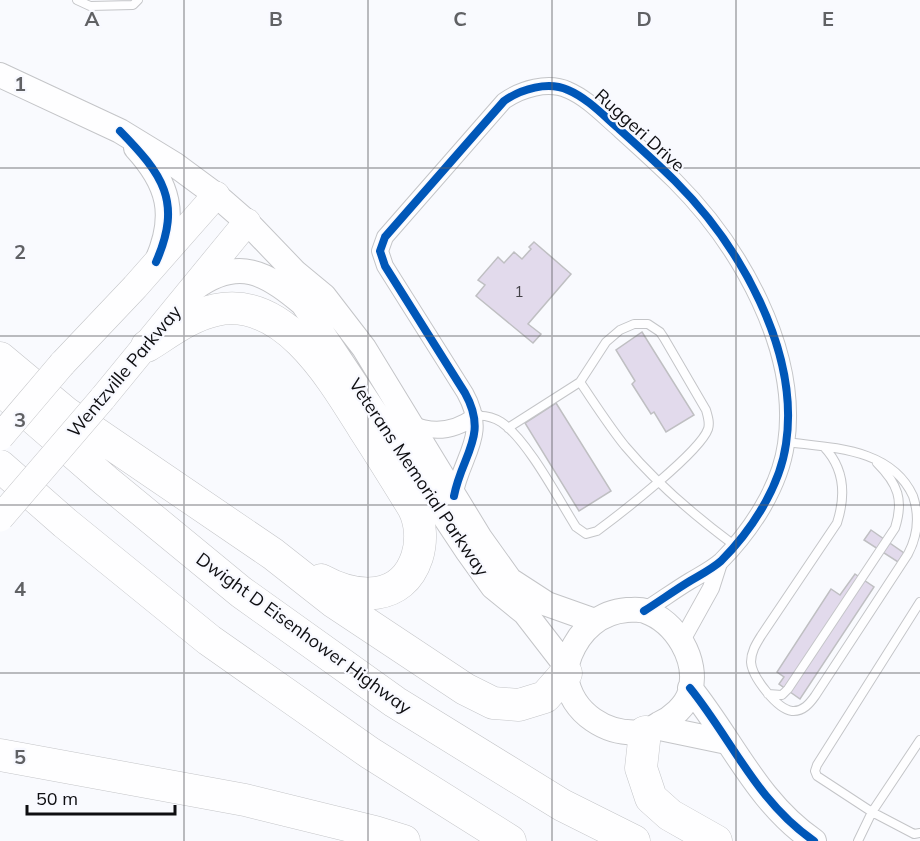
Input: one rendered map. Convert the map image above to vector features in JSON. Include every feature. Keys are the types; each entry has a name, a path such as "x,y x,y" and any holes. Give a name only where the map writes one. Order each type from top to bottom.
{"highway":[{"path":"147,346 190,320 214,310 245,309 263,315 298,340 326,371 344,396 418,516 419,545 414,567 395,587 376,593 347,592 273,554"},
{"path":"0,358 66,413 273,554 354,615 458,685 493,703 519,705 545,697 566,670"},
{"name":"Dwight D Eisenhower Highway","path":"0,389 106,481 241,592 357,675 395,702 562,805 634,841"},
{"path":"0,466 65,523 209,639 370,753 510,841"},
{"path":"650,729 641,768 651,798 670,815 716,841"},
{"path":"0,755 245,800 375,831 404,841"}],"main road":[{"path":"0,437 62,364 216,195"},
{"name":"Wentzville Parkway","path":"0,518 147,346 247,222"}],"street":[{"name":"Veterans Memorial Parkway","path":"0,75 120,131 168,160 216,195 247,222 296,272 324,296 364,348 480,538 510,579 547,604 595,621"},
{"name":"Ruggeri Drive","path":"475,416 465,393 381,259 381,246 385,237 408,210 504,102 528,90 556,87 567,89 590,104 655,161 690,196 733,250 764,310 779,352 786,392 787,442 783,460 772,489 754,519 719,563 644,611"},
{"path":"120,131 155,170 164,187 168,224 164,244 156,262"},
{"path":"188,293 214,277 239,270 269,278 303,304"},
{"name":"Veterans Memorial Parkway","path":"296,272 303,304 493,586 525,613 566,670"},
{"path":"411,424 434,431 443,430 462,425 475,416"},
{"path":"454,496 458,477 476,434 475,416"},
{"name":"Ruggeri Drive","path":"681,642 711,588 719,563"},
{"path":"650,729 666,721 680,709 686,700 692,671 687,651 676,634 660,618 644,611 615,611 595,621 582,632 573,649 566,670 571,691 579,708 593,722 611,730 650,729 727,742"},
{"path":"690,688 709,712 754,783 796,829 814,841"}],"lane":[{"path":"77,0 90,6 133,5 138,0"},
{"path":"475,416 487,416 502,422 508,428 525,447 576,527 586,534 597,531 658,482 701,440 709,423 706,410 660,332 642,323 620,330 606,342 580,382 508,428"},
{"path":"580,382 623,444 658,482 734,545"},
{"path":"787,442 841,449 870,457 891,469 909,488 918,510 919,525 915,540 808,705 800,710 792,711 777,703 768,694 754,674 751,663 755,645 831,534 841,510 840,471 836,461 824,447"},
{"path":"768,694 782,695 788,689 895,528 900,508 896,489 889,477 870,457"},
{"path":"920,602 815,771 817,776 872,812 914,834 920,833"},
{"path":"858,841 872,812 920,740"}],"building":[{"path":"534,242 571,274 528,324 541,334 533,343 476,296 485,285 478,280 498,257 504,263 514,252 522,259"},
{"path":"642,332 694,415 666,432 654,412 651,414 632,384 635,381 616,350"},
{"path":"556,403 611,491 579,511 525,423"},
{"path":"871,530 904,553 898,562 864,540"},
{"path":"855,574 874,587 800,699 779,684 784,677 777,672 831,589 840,595"}],"cycle path":[{"path":"454,496 472,445 475,421 472,408 465,393 385,266 380,251 385,237 504,101 518,93 535,88 560,87 582,97 601,112 675,181 699,207 742,268 760,301 774,336 784,372 788,408 786,444 783,460 771,492 743,536 721,561 644,611"},
{"path":"120,131 147,161 164,190 168,205 168,222 156,262"},
{"path":"690,688 776,808 814,841"}]}
